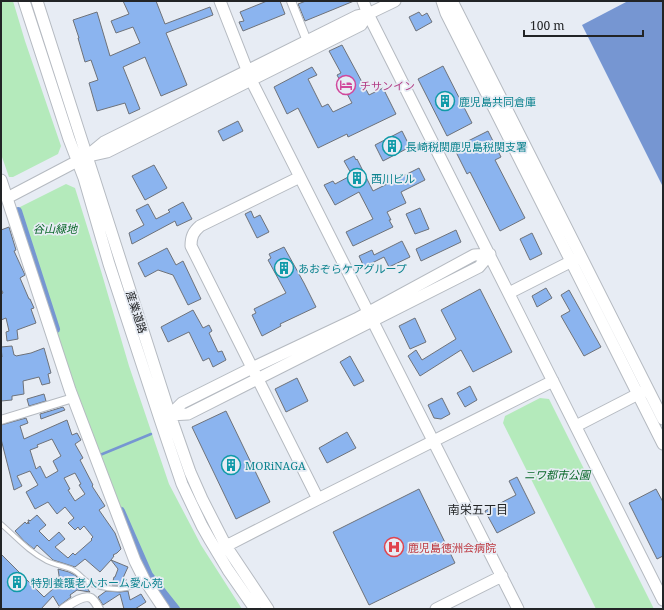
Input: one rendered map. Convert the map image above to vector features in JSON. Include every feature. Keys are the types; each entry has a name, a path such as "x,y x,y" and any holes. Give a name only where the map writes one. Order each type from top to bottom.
{"street":[{"name":"産業道路","path":"24,1 69,139 82,159"},
{"name":"産業道路","path":"36,1 82,159 165,417 182,484 216,551 254,609"},
{"path":"220,1 250,75 370,317 518,609"},
{"path":"291,1 307,40"},
{"path":"363,1 368,14 663,600"},
{"path":"250,75 307,40 357,16 368,14 395,1"},
{"path":"442,1 446,13 576,259 663,419"},
{"path":"452,1 663,444"},
{"path":"7,198 82,159 104,142 361,25 368,14"},
{"path":"300,176 200,226 195,230 191,239 191,246 318,499"},
{"path":"1,180 73,398 135,561 144,579 164,609"},
{"path":"165,417 188,414 258,379 370,317 474,255 490,254"},
{"path":"509,293 576,259"},
{"path":"165,417 182,403 252,368 370,317"},
{"path":"226,546 553,381"},
{"path":"576,426 648,389"},
{"path":"1,420 73,398"},
{"name":"産業道路","path":"165,417 202,499 226,546 268,609"},
{"path":"436,609 502,576"},
{"path":"63,609 82,598 88,597 92,599 99,609"}],"lane":[{"path":"1,524 34,553 48,561 77,572 94,586 125,588 144,579"}],"green space":[{"path":"1,1 13,1 61,146 58,154 13,177 9,177 2,157 1,158"},
{"name":"谷山緑地","path":"66,184 75,188 129,366 169,484 201,545 242,609 170,609 148,576 122,516 76,398 16,209"},
{"name":"ニワ都市公園","path":"540,398 549,399 654,609 596,609 503,423 505,416"}],"water":[{"path":"628,1 663,1 663,187 582,25"}],"building":[{"path":"123,1 156,1 165,24 210,7 213,15 166,33 187,85 161,96 145,57 123,67 140,109 129,114 125,103 97,111 89,83 98,80 91,60 85,62 73,20 97,12 110,56 140,43 133,27 116,33 111,21 129,14"},
{"path":"267,1 280,1 285,14 243,31 239,22 244,21 240,12"},
{"path":"306,1 354,1 305,21 298,4"},
{"path":"419,12 422,16 427,13 432,22 416,31 409,17"},
{"path":"342,45 369,95 383,88 396,114 348,137 347,134 318,148 298,108 287,114 274,87 312,67 317,75 308,79 322,107 328,104 333,112 352,103 337,75 341,73 329,51"},
{"name":"鹿児島共同倉庫","path":"443,66 472,123 447,136 418,79"},
{"path":"238,121 243,131 223,141 218,131"},
{"name":"長崎税関鹿児島税関支署","path":"402,131 410,147 383,161 375,145"},
{"path":"488,131 501,157 495,160 525,218 500,231 470,172 467,174 454,148"},
{"path":"354,156 356,160 357,159 373,191 419,168 425,180 401,192 406,203 387,212 393,227 353,246 346,232 373,219 359,192 335,205 324,185 333,181 335,184 352,175 344,161"},
{"path":"154,165 167,188 145,200 132,176"},
{"path":"183,202 192,219 177,226 175,221 132,244 129,233 144,225 136,210 148,204 156,219 170,212 168,210"},
{"path":"420,208 429,229 415,234 406,214"},
{"path":"251,211 254,218 260,215 269,232 257,238 245,214"},
{"path":"9,227 16,250 14,251 25,275 20,278 34,308 31,309 36,323 17,330 18,339 7,341 6,332 9,331 6,318 1,320 1,294 3,293 1,289 1,230"},
{"path":"456,230 461,242 421,261 416,249"},
{"path":"532,233 542,254 530,260 520,239"},
{"path":"402,241 410,257 389,267 384,257 364,267 359,256 372,250 374,255"},
{"path":"284,247 316,307 280,324 281,326 262,336 252,315 256,313 254,309 286,293 268,260 271,258 269,254"},
{"path":"167,248 176,265 183,261 201,299 188,305 173,275 158,270 145,277 138,263"},
{"path":"546,288 552,298 537,307 532,296"},
{"path":"480,289 512,352 473,372 461,350 420,376 408,356 416,350 422,360 456,339 441,310"},
{"path":"569,290 601,347 584,356 561,316 570,311 561,295"},
{"path":"193,310 203,328 209,325 212,331 209,333 218,352 222,351 226,360 213,367 209,358 203,361 189,332 168,342 161,327"},
{"path":"415,318 426,342 410,349 399,326"},
{"path":"12,346 14,355 16,356 31,353 44,348 51,373 48,374 50,383 42,385 39,377 23,381 24,394 12,396 12,400 1,401 1,347"},
{"path":"350,356 364,381 354,386 340,362"},
{"path":"297,378 308,401 286,412 275,389"},
{"path":"470,386 477,400 465,407 457,393"},
{"path":"44,394 46,401 29,406 27,399"},
{"path":"442,398 450,414 441,419 434,418 428,405"},
{"path":"63,407 65,410 41,419 40,414"},
{"name":"MORiNAGA","path":"226,411 270,502 236,519 192,427"},
{"path":"26,418 28,423 20,426 24,439 67,420 72,435 77,433 81,440 75,444 83,458 80,460 93,485 92,486 105,506 99,510 115,533 121,549 113,555 114,556 111,560 100,572 85,559 75,567 53,560 37,545 34,549 15,531 25,522 27,524 28,522 29,524 28,520 30,521 37,515 46,525 39,531 49,541 59,532 65,539 55,547 68,558 73,553 75,555 92,540 91,539 93,537 84,526 80,530 78,527 75,530 68,523 74,518 65,507 57,514 48,502 35,509 26,492 38,485 30,471 17,476 22,486 14,490 1,439 1,425","holes":["52,439 61,456 53,461 58,471 46,478 40,466 36,469 30,450 38,447 37,445","75,473 81,484 79,485 85,494 75,501 68,490 70,489 64,478"]},
{"path":"347,432 356,448 327,463 319,448"},
{"path":"517,477 535,513 497,533 485,511 516,495 509,481"},
{"name":"鹿児島徳洲会病院","path":"419,489 455,563 369,605 333,532"},
{"path":"656,489 663,502 663,556 657,559 629,503"},
{"path":"1,554 44,597 60,582 58,569 75,575 90,592 77,590 70,595 71,597 59,606 53,596 41,609 1,609"},
{"path":"111,560 128,567 123,578 126,579 125,585 112,585 118,569"},
{"path":"106,591 128,591 130,600 141,594 146,602 135,609 124,609 120,594 103,605 98,597"}],"waterway":[{"path":"18,211 56,329"},
{"path":"100,455 151,434"},
{"path":"121,511 149,575 176,609"}],"place":[{"name":"チサンイン","path":"346,85"},
{"name":"鹿児島共同倉庫","path":"445,101"},
{"name":"長崎税関鹿児島税関支署","path":"392,146"},
{"name":"西川ビル","path":"357,178"},
{"name":"あおぞらケアグループ","path":"284,268"},
{"name":"MORiNAGA","path":"231,465"},
{"name":"鹿児島徳洲会病院","path":"394,547"},
{"name":"特別養護老人ホーム愛心苑","path":"17,582"}],"district":[{"name":"南栄五丁目","path":"478,509"}]}
